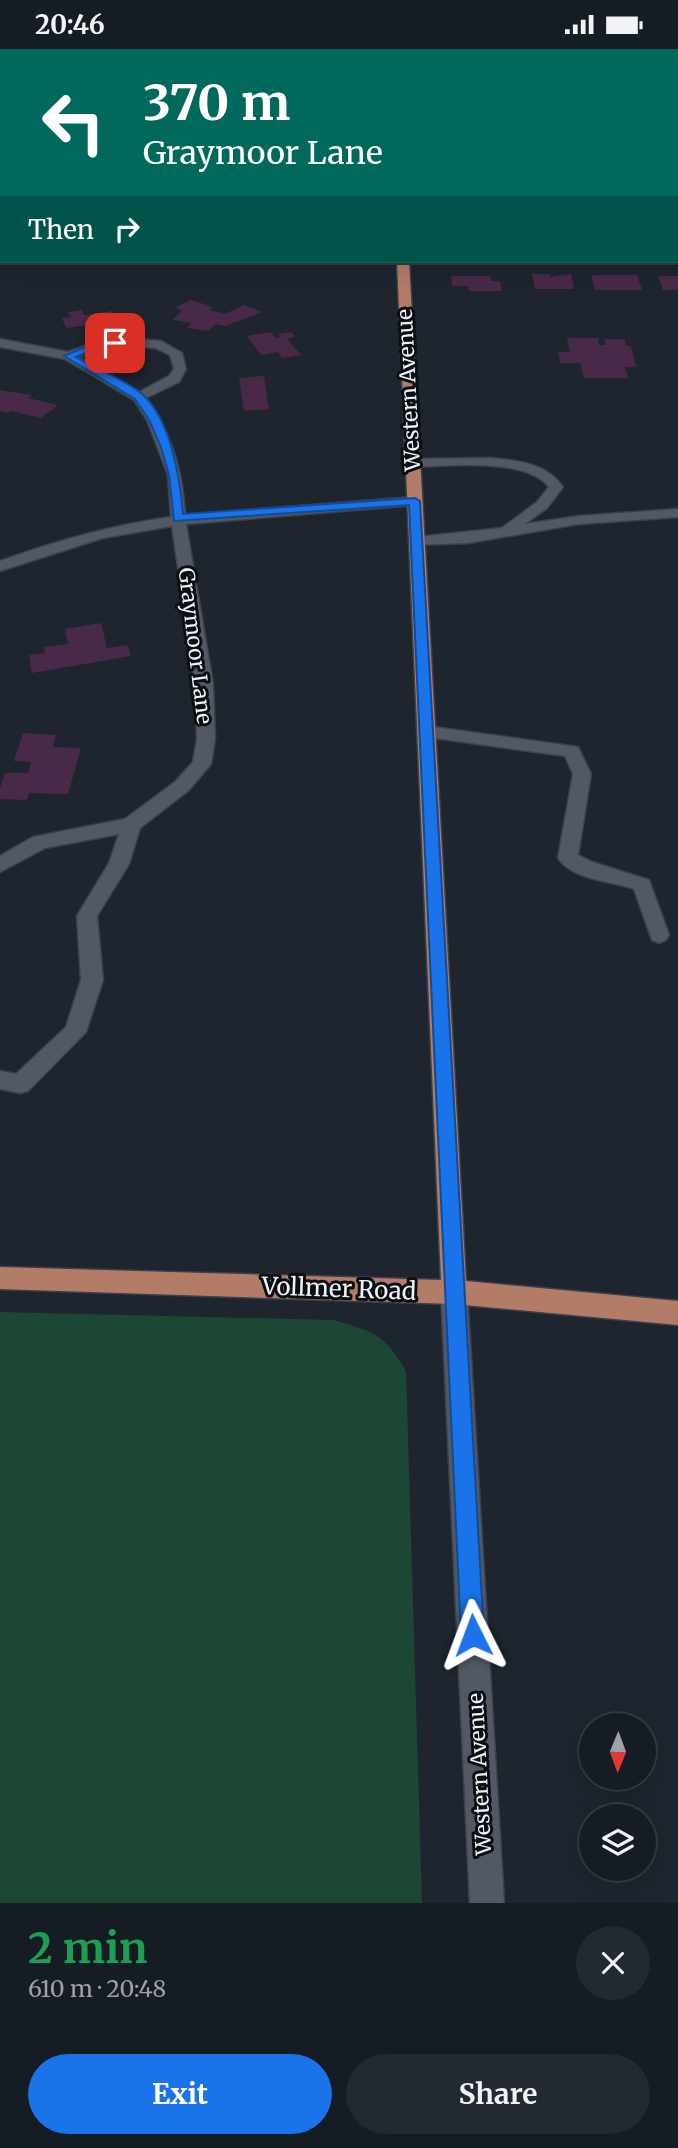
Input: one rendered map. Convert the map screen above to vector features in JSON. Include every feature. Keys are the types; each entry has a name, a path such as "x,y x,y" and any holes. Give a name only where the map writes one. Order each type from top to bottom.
{"main road":[{"name":"Western Avenue","path":"403,263 454,1292"},
{"name":"Vollmer Road","path":"0,1278 454,1292 678,1313"}],"street":[{"path":"69,356 101,344 129,342 157,344 176,353 180,369 174,379 139,397"},
{"name":"Graymoor Lane","path":"0,343 69,356 139,397 155,420 174,475 178,518 204,684 206,740 201,764 182,786 131,825 40,842 0,865"},
{"path":"413,463 507,465 542,471 550,476 556,487 553,493 526,517 502,532"},
{"path":"0,566 80,537 178,518 415,501"},
{"path":"417,542 579,520 678,513"},
{"path":"426,732 572,751 582,773 568,858 578,866 642,885 659,935"},
{"path":"0,1080 20,1084 75,1033 92,980 87,916 118,864 131,825"},
{"name":"Western Avenue","path":"454,1292 487,1903"}],"green space":[{"path":"0,1312 333,1320 377,1336 398,1358 406,1371 422,1903 0,1903"}],"building":[{"path":"532,274 550,274 551,277 571,274 574,289 535,289"},
{"path":"591,275 637,275 642,290 595,290"},
{"path":"451,276 491,276 491,281 500,281 502,291 469,291 468,286 452,286"},
{"path":"658,276 678,276 678,290 663,290"},
{"path":"191,300 225,314 244,305 262,312 225,326 215,324 208,331 187,328 192,323 172,320 182,311 176,307"},
{"path":"82,310 84,315 112,311 117,321 66,328 62,318 71,317 68,312"},
{"path":"271,332 275,338 281,337 278,334 291,332 295,337 287,339 301,355 282,358 278,352 261,355 247,336"},
{"path":"567,338 598,338 599,345 606,345 604,339 624,339 627,346 631,346 636,367 625,367 628,378 584,378 580,363 560,363 558,352 570,352"},
{"path":"264,376 269,409 244,411 239,378"},
{"path":"0,390 32,395 28,398 58,405 41,418 11,411 7,413 0,411"},
{"path":"101,623 107,648 128,645 131,656 32,673 29,655 45,653 44,647 68,644 65,629"},
{"path":"23,733 56,735 53,747 81,748 68,794 29,793 27,800 0,799 5,773 28,773 31,762 14,761"}],"route":[{"path":"115,343 101,344 69,356 139,397 155,420 174,475 178,518 415,501 473,1635"}]}
